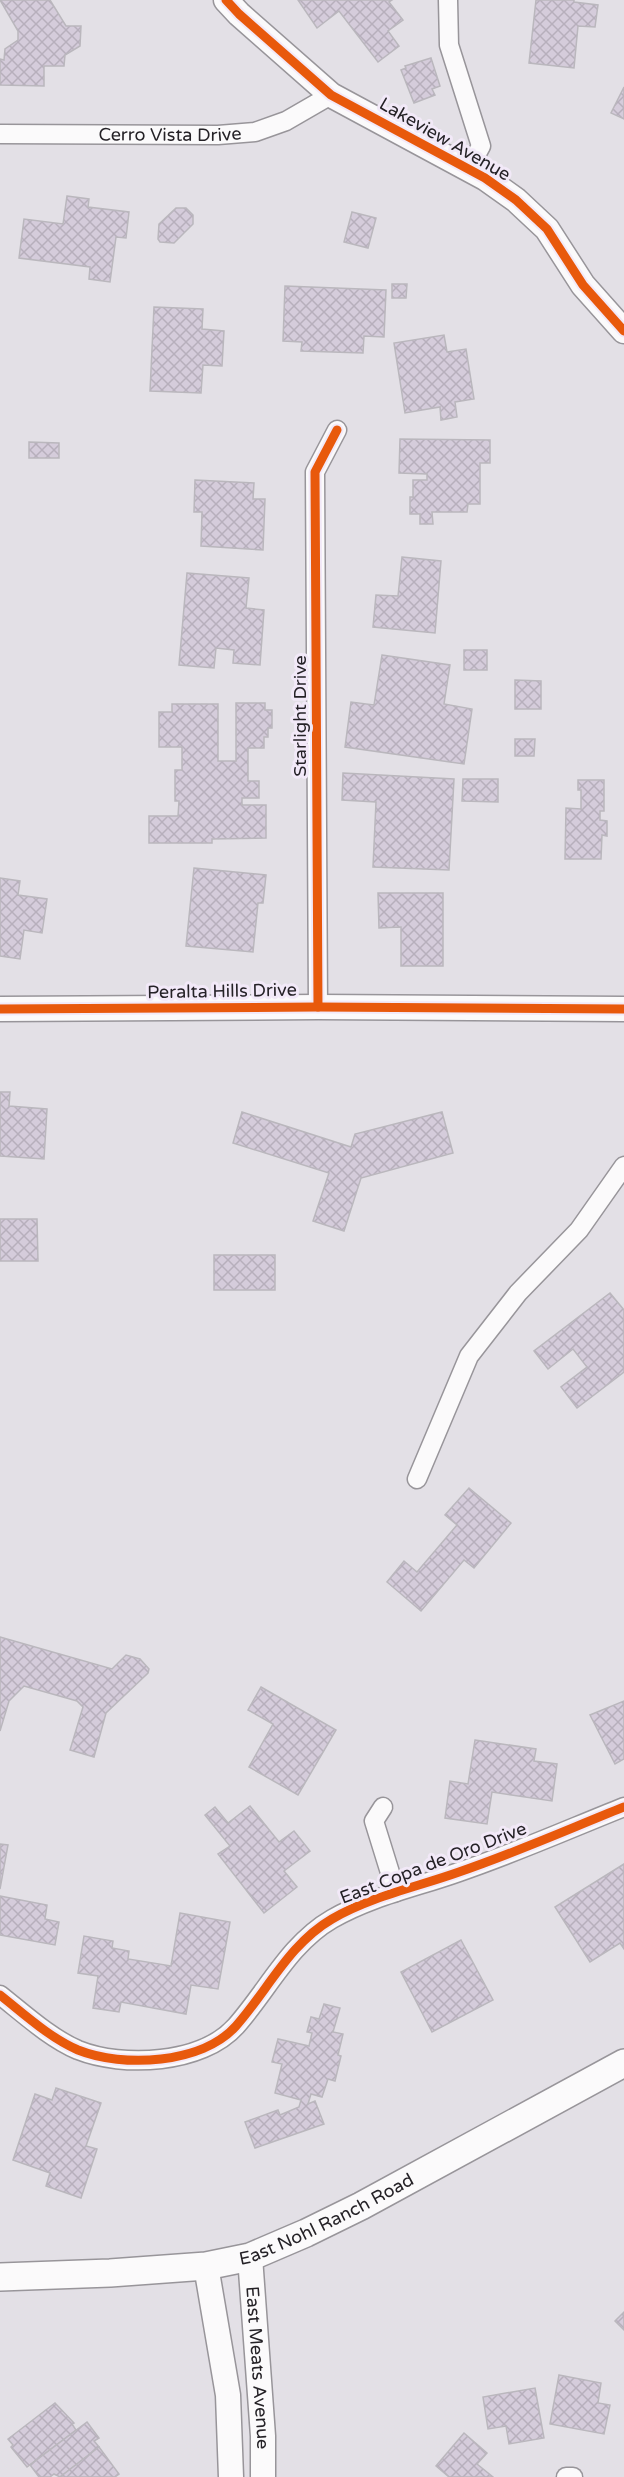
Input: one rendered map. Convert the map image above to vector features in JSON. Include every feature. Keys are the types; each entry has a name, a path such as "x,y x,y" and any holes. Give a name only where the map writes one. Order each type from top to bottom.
{"main road":[{"name":"East Nohl Ranch Road","path":"0,2277 110,2273 206,2266 250,2258 306,2234 624,2063"}],"street":[{"name":"Lakeview Avenue","path":"226,0 331,95 485,178 516,200 547,229 583,285 624,331"},
{"path":"448,0 449,45 481,146 475,157 485,178"},
{"name":"Cerro Vista Drive","path":"0,134 218,135 255,132 286,121 331,95"},
{"name":"Starlight Drive","path":"318,1007 315,472 337,430"},
{"name":"Peralta Hills Drive","path":"0,1009 318,1007 624,1009"},
{"path":"417,1479 469,1356 518,1293 579,1230 624,1166"},
{"path":"383,1807 374,1821 396,1892"},
{"name":"East Copa de Oro Drive","path":"0,1995 41,2027 76,2049 105,2058 135,2061 175,2056 211,2046 235,2028 302,1940 332,1919 396,1892 460,1872 624,1807"},
{"name":"East Meats Avenue","path":"250,2258 263,2436 263,2477"},
{"name":"East Meats Avenue","path":"206,2266 228,2395 231,2477"},
{"path":"566,2477 573,2477"}],"building":[{"path":"0,0 50,0 66,26 81,26 80,46 65,55 64,66 44,66 44,86 0,85 0,59 4,60 5,49 18,40 18,31"},
{"path":"298,0 392,0 389,2 403,20 388,31 399,46 378,62 339,11 317,28"},
{"path":"536,0 574,0 574,2 598,5 595,27 578,26 574,68 529,63"},
{"path":"431,58 440,86 432,89 435,95 414,103 401,70 406,68 405,66"},
{"path":"624,87 624,119 611,113"},
{"path":"67,196 89,199 88,207 129,212 126,238 116,237 110,282 89,279 90,267 19,258 24,219 63,224"},
{"path":"176,208 186,208 193,215 193,224 174,243 160,242 158,239 159,224"},
{"path":"352,212 376,218 368,248 344,242"},
{"path":"392,284 407,284 406,298 392,298"},
{"path":"285,286 386,290 384,337 364,336 363,353 301,351 302,342 283,341"},
{"path":"154,307 203,309 202,329 224,331 222,366 203,365 201,393 150,391"},
{"path":"444,335 447,352 466,349 474,399 455,402 457,417 441,420 440,407 405,413 394,343"},
{"path":"400,439 490,440 490,463 480,463 480,504 468,504 467,512 432,512 433,524 420,524 420,514 410,514 410,497 413,497 413,480 427,480 427,474 399,473"},
{"path":"29,442 59,443 59,458 29,458"},
{"path":"195,480 254,483 253,499 265,499 263,550 201,546 202,512 194,512"},
{"path":"402,557 441,561 435,633 373,627 376,595 398,596"},
{"path":"187,573 249,578 246,608 264,610 260,665 233,663 234,650 216,648 214,668 179,665"},
{"path":"464,650 487,650 487,670 464,670"},
{"path":"382,655 450,665 444,704 472,709 464,764 345,747 351,702 374,705"},
{"path":"515,680 541,681 541,709 515,709"},
{"path":"236,703 265,703 265,710 272,710 272,728 268,728 268,737 264,737 264,748 248,748 248,781 259,781 259,798 242,798 242,805 266,805 266,838 212,839 212,843 149,843 149,816 178,816 179,801 175,801 175,770 182,770 182,747 159,747 159,712 172,712 172,704 218,704 218,761 236,761"},
{"path":"515,739 535,739 534,756 515,756"},
{"path":"343,773 454,779 449,870 373,867 376,802 342,800"},
{"path":"463,779 498,779 498,802 462,801"},
{"path":"578,780 604,780 604,811 600,811 600,820 607,821 607,836 602,835 601,859 565,859 566,808 581,809 581,790 578,790"},
{"path":"194,868 266,875 263,903 258,903 253,952 186,946"},
{"path":"0,878 20,881 18,895 47,899 42,933 24,930 20,959 0,956"},
{"path":"378,893 443,893 443,966 401,966 401,927 379,928"},
{"path":"0,1092 10,1092 9,1106 47,1109 44,1159 0,1156"},
{"path":"242,1112 351,1147 355,1134 442,1112 453,1153 361,1178 344,1231 313,1221 329,1173 233,1143"},
{"path":"0,1219 37,1219 38,1261 0,1261"},
{"path":"214,1255 275,1255 275,1290 214,1290"},
{"path":"610,1293 624,1310 624,1372 577,1408 561,1387 587,1367 573,1349 548,1369 534,1351"},
{"path":"469,1488 511,1523 474,1568 464,1560 421,1611 387,1582 404,1561 417,1572 457,1525 445,1515"},
{"path":"0,1637 112,1669 126,1655 140,1659 149,1669 148,1673 106,1713 94,1757 70,1750 83,1707 77,1701 24,1686 9,1701 0,1731"},
{"path":"261,1687 336,1730 298,1795 249,1767 273,1724 248,1710"},
{"path":"624,1701 624,1759 615,1764 590,1715"},
{"path":"475,1740 536,1749 534,1761 557,1764 552,1801 492,1792 487,1824 445,1818 450,1781 468,1784"},
{"path":"250,1806 279,1842 294,1831 310,1851 284,1871 297,1887 264,1913 218,1854 230,1846 205,1815 215,1807 228,1823"},
{"path":"0,1844 8,1845 0,1889"},
{"path":"624,1864 624,1949 620,1943 590,1962 555,1907"},
{"path":"0,1896 47,1905 45,1919 59,1922 55,1945 0,1935"},
{"path":"180,1913 230,1922 218,1989 191,1985 186,2014 121,2002 119,2012 93,2008 98,1976 78,1973 84,1936 113,1941 112,1948 129,1951 128,1959 171,1966"},
{"path":"461,1940 493,2000 432,2032 401,1972"},
{"path":"324,2004 340,2008 333,2032 343,2034 335,2081 328,2079 322,2097 311,2094 308,2104 315,2101 324,2124 255,2148 245,2122 278,2110 280,2115 299,2107 301,2100 275,2093 282,2064 272,2062 278,2039 309,2046 312,2033 307,2032 311,2017 319,2019"},
{"path":"56,2088 101,2103 86,2146 97,2149 81,2198 46,2186 50,2173 13,2160 35,2094 52,2100"},
{"path":"624,2312 624,2330 615,2321"},
{"path":"559,2375 601,2383 598,2403 610,2405 604,2434 550,2424"},
{"path":"535,2388 544,2438 509,2444 506,2426 488,2429 483,2397"},
{"path":"55,2403 74,2423 72,2424 76,2430 27,2467 11,2447 13,2445 8,2439"},
{"path":"87,2422 99,2438 94,2441 99,2447 60,2477 54,2474 50,2477 39,2477 30,2465"},
{"path":"464,2433 487,2453 477,2464 493,2477 449,2477 436,2466"},
{"path":"99,2447 119,2474 115,2477 60,2477"}],"cycle path":[{"path":"226,0 331,95 485,178 516,200 547,229 583,285 624,331"},
{"path":"318,1007 315,472 337,430"},
{"path":"0,1009 318,1007 624,1009"},
{"path":"0,1995 47,2032 78,2050 96,2056 139,2060 183,2055 221,2039 236,2026 291,1954 317,1929 332,1919 363,1904 480,1865 624,1807"}]}
